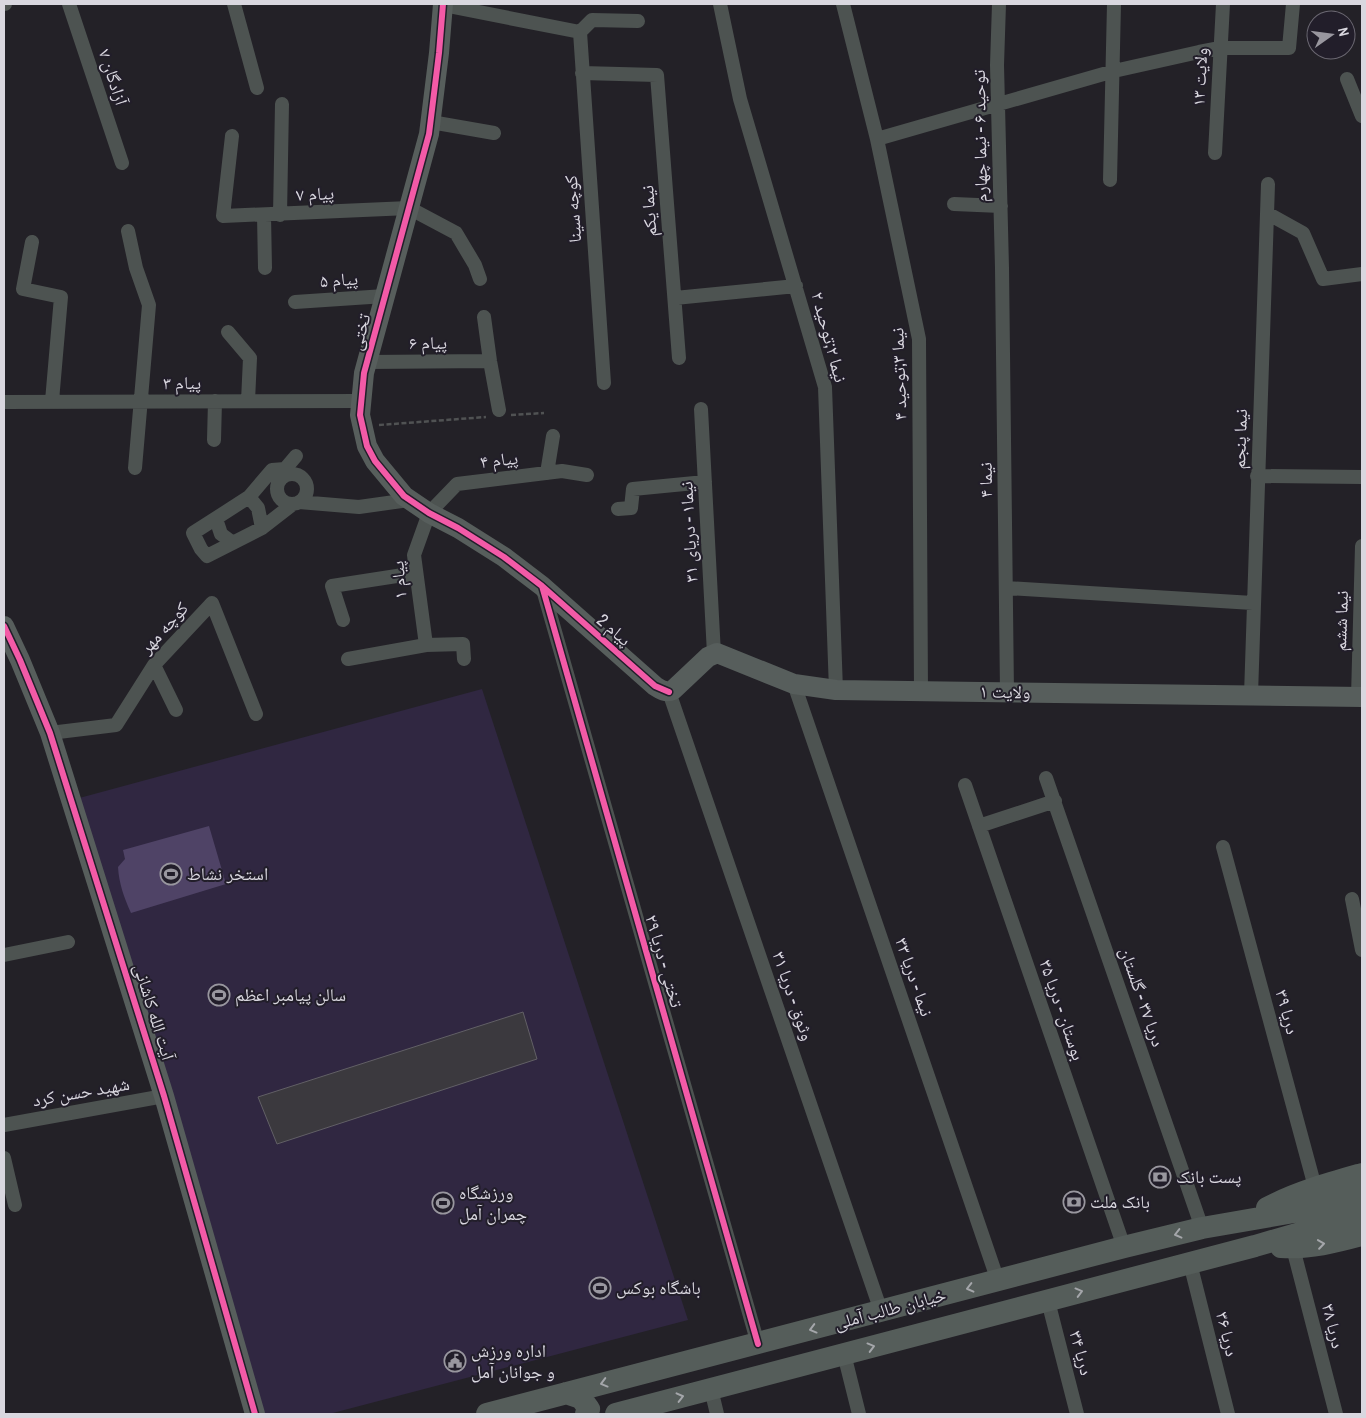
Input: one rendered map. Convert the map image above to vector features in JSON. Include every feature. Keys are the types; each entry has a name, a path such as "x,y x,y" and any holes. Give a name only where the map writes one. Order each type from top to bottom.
{"main road":[{"path":"1245,1220 1281,1200 1315,1187 1362,1174"},
{"name":"خیابان طالب آملی","path":"487,1414 1124,1247 1202,1228 1294,1212 1362,1193"},
{"name":"خیابان طالب آملی","path":"616,1414 1255,1246 1362,1215"},
{"path":"1255,1246 1293,1248 1335,1242 1362,1235"},
{"path":"650,1372 639,1378 634,1385 633,1392 634,1399 640,1403 650,1405"},
{"path":"566,1393 582,1398 589,1409 586,1414"}],"street":[{"name":"آزادگان ۷","path":"69,4 122,163"},
{"path":"234,4 257,88"},
{"name":"نیما ۲;توحید ۲","path":"720,4 740,99 825,386 836,690"},
{"name":"نیما ۳;توحید ۴","path":"843,4 877,139 920,339 921,691"},
{"name":"توحید ۶ - نیما چهارم","path":"999,4 998,104 1002,268"},
{"path":"1110,180 1114,71 1114,4"},
{"name":"ولایت ۱۳","path":"1215,153 1223,4"},
{"path":"877,139 1114,71 1220,48 1290,48 1293,4"},
{"path":"443,5 580,32 592,20 638,21"},
{"name":"تختی","path":"443,5 431,122 367,362 360,415 368,446 375,462 409,500 487,545 542,586"},
{"name":"کوچه سینا","path":"580,32 604,383"},
{"name":"نیما یکم","path":"582,73 658,74 675,298"},
{"path":"1347,79 1362,116"},
{"path":"280,215 282,104"},
{"path":"431,122 494,134"},
{"name":"پیام ۷","path":"232,136 224,216 409,208"},
{"name":"نیما پنجم","path":"1251,695 1268,184"},
{"path":"954,204 1001,206"},
{"path":"409,208 456,233 475,265 480,279"},
{"path":"1267,213 1303,233 1323,279 1362,274"},
{"path":"264,215 265,268"},
{"path":"128,231 136,268 149,305 135,468"},
{"path":"32,242 23,289 61,297 52,402"},
{"name":"نیما ۴","path":"1002,268 1008,692"},
{"path":"679,358 675,298 796,286"},
{"name":"پیام ۵","path":"295,302 385,296"},
{"path":"484,317 498,414"},
{"path":"228,332 250,358 248,401"},
{"name":"پیام ۶","path":"367,362 490,361"},
{"name":"پيام ۳","path":"4,402 361,401"},
{"path":"214,440 215,402"},
{"name":"نیما۱ - دریای ۳۱","path":"702,409 714,654"},
{"path":"547,472 553,436"},
{"path":"296,456 278,482 277,494 285,503 359,507 409,500"},
{"path":"272,470 286,471 299,475 307,484 306,496 262,528 207,556 193,533 249,497 272,470"},
{"name":"پیام ۴","path":"429,513 457,484 547,472 562,471 586,475"},
{"path":"1257,476 1362,477"},
{"path":"618,509 631,508 633,489 705,482"},
{"path":"249,497 258,508 262,528"},
{"name":"پیام ۱","path":"426,645 414,555 429,513"},
{"path":"216,519 221,534 233,543"},
{"name":"نیما ششم","path":"1360,697 1362,546"},
{"path":"343,620 332,586 416,573"},
{"name":"پیام 2","path":"542,586 655,686 669,692"},
{"name":"تختی - دریا ۲۹","path":"542,586 758,1344"},
{"path":"1006,588 1253,603"},
{"name":"کوچه مهر","path":"50,733 116,725 154,665 212,603 256,714"},
{"name":"آیت الله کاشانی","path":"4,626 50,733 164,1096 255,1414"},
{"path":"348,659 426,645 462,644 464,659"},
{"path":"669,692 678,687 708,656 714,654"},
{"name":"ولایت ۱","path":"714,654 720,654 794,684 836,690 1360,697"},
{"path":"154,665 176,710"},
{"name":"نیما - دریا ۳۳","path":"794,684 998,1281"},
{"name":"وثوق - دریا ۳۱","path":"669,692 881,1311"},
{"name":"دریا ۳۷ - گلستان","path":"1046,778 1202,1228"},
{"name":"بوستان - دریا ۳۵","path":"965,785 1124,1247"},
{"path":"979,826 1055,801"},
{"name":"دریا ۳۹","path":"1223,847 1315,1187"},
{"path":"1352,899 1362,950"},
{"path":"4,955 68,942"},
{"name":"شهید حسن کرد","path":"4,1125 164,1096"},
{"path":"4,1158 15,1205"},
{"name":"دریا ۳۸","path":"1293,1248 1336,1414"},
{"name":"دریا ۳۶","path":"1190,1262 1228,1414"},
{"name":"دریا ۳۴","path":"1048,1301 1078,1414"},
{"path":"844,1354 859,1414"},
{"path":"711,1390 717,1414"}],"path":[{"path":"363,427 498,414 544,413"}],"shaded area":[{"path":"482,689 688,1320 329,1414 263,1414 72,800"},
{"name":"استخر نشاط","path":"209,826 226,884 131,913 122,890 118,867 125,859 123,850"}],"building":[{"path":"523,1012 537,1059 277,1144 258,1097"}],"cycle path":[{"path":"443,4 429,134 364,373 360,415 367,446 375,461 404,496 504,557 542,586 655,686 669,692"},
{"path":"542,586 758,1344"},
{"path":"4,626 50,733 164,1096 255,1414"}],"place":[{"name":"استخر نشاط","path":"171,874"},
{"name":"سالن پیامبر اعظم","path":"219,995"},
{"name":"پست بانک","path":"1160,1177"},
{"name":"بانک ملت","path":"1074,1202"},
{"name":"ورزشگاه چمران آمل","path":"443,1203"},
{"name":"باشگاه‌ بوکس","path":"600,1288"},
{"name":"اداره ورزش و جوانان آمل","path":"455,1361"}]}
